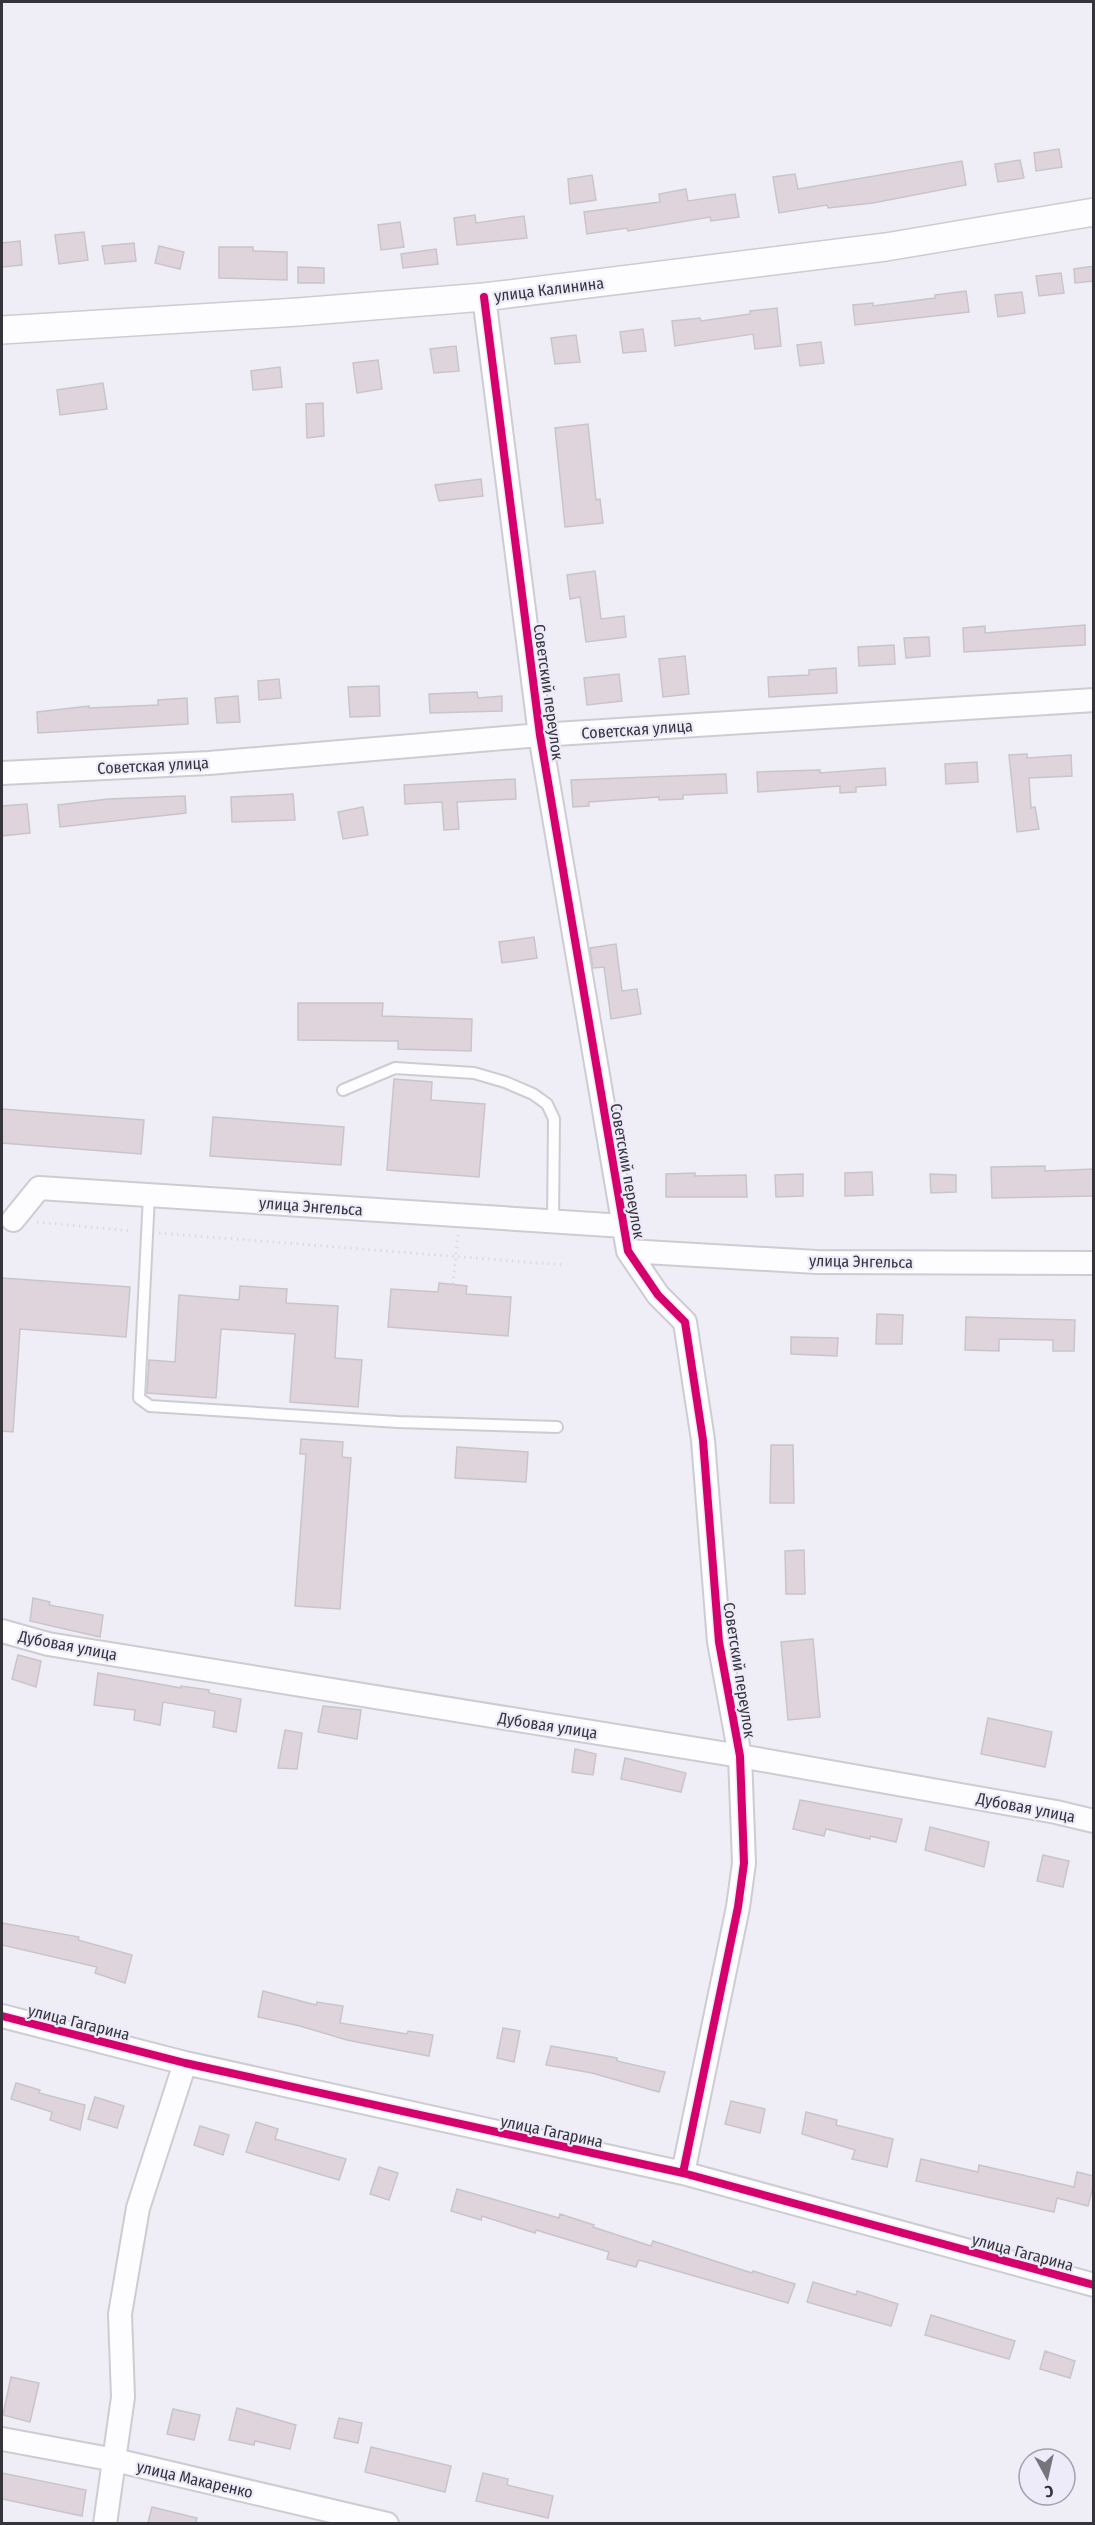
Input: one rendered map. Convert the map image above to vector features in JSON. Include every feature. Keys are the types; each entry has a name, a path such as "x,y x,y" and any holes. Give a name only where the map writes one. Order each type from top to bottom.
{"street":[{"name":"улица Калинина","path":"2,330 298,312 484,297 886,247 1094,212"},
{"name":"Советский переулок","path":"484,297 540,735 628,1251 658,1295 685,1322 703,1440 719,1642 740,1756 744,1863 738,1907 682,2173"},
{"name":"Советская улица","path":"2,773 209,763 540,735 1094,700"},
{"name":"улица Энгельса","path":"13,1220 39,1188 624,1226"},
{"name":"улица Энгельса","path":"628,1251 817,1262 1094,1263"},
{"name":"Дубовая улица","path":"2,1631 48,1644 740,1756 1056,1812 1094,1821"},
{"name":"улица Гагарина","path":"2,2016 185,2063 682,2173 1094,2285"},
{"path":"105,2523 123,2397 120,2314 138,2208 185,2063"},
{"name":"улица Макаренко","path":"2,2439 115,2460 387,2523"}],"lane":[{"path":"343,1090 395,1068 474,1073 505,1082 533,1094 547,1104 554,1119 553,1222"},
{"path":"149,1195 139,1398 150,1406 398,1422 557,1427"}],"path":[{"path":"453,1284 460,1216"},
{"path":"13,1220 564,1265"}],"building":[{"path":"1059,149 1062,167 1036,171 1034,153"},
{"path":"1020,160 1024,178 998,182 995,164"},
{"path":"962,161 966,185 873,203 828,208 827,205 779,213 773,177 795,174 798,189"},
{"path":"592,175 596,200 570,204 568,179"},
{"path":"686,189 688,201 735,194 739,217 711,221 710,217 628,231 627,228 587,234 584,212 660,202 659,194"},
{"path":"475,215 476,223 524,216 527,238 457,245 454,218"},
{"path":"400,222 404,247 381,250 378,225"},
{"path":"84,232 88,260 59,264 55,235"},
{"path":"20,241 22,265 2,267 2,243"},
{"path":"134,243 136,261 105,264 102,246"},
{"path":"159,246 184,252 180,269 155,263"},
{"path":"219,247 253,247 253,251 287,252 287,280 219,278"},
{"path":"436,249 438,264 403,268 401,254"},
{"path":"1094,266 1094,281 1075,283 1074,269"},
{"path":"298,267 324,268 324,283 298,283"},
{"path":"1061,273 1064,293 1039,296 1036,276"},
{"path":"966,291 969,312 855,325 853,305 873,303 873,306 935,298 935,295"},
{"path":"1022,292 1025,313 998,317 995,295"},
{"path":"777,308 781,346 755,349 753,334 675,346 672,321 700,318 701,321"},
{"path":"643,329 646,351 623,353 620,332"},
{"path":"576,335 580,362 555,364 551,338"},
{"path":"821,342 824,363 800,366 797,345"},
{"path":"456,346 459,371 434,373 430,349"},
{"path":"378,360 382,389 357,393 353,363"},
{"path":"280,367 282,387 253,390 251,371"},
{"path":"103,383 107,409 60,415 57,390"},
{"path":"323,403 324,436 307,438 306,404"},
{"path":"588,424 596,500 600,499 603,523 565,527 555,428"},
{"path":"481,479 483,496 439,501 435,485"},
{"path":"595,571 601,619 624,616 626,637 586,642 580,597 570,599 567,575"},
{"path":"1085,625 1085,645 964,652 963,628 985,626 985,633"},
{"path":"929,637 930,656 906,658 904,638"},
{"path":"894,645 895,664 859,666 858,647"},
{"path":"685,656 689,694 663,697 659,659"},
{"path":"836,668 837,693 769,697 768,677 809,675 809,670"},
{"path":"619,674 622,701 587,705 584,678"},
{"path":"279,679 281,698 259,700 258,681"},
{"path":"379,686 380,716 350,717 348,687"},
{"path":"477,692 478,698 502,696 502,711 430,713 429,694"},
{"path":"238,696 240,722 217,723 215,698"},
{"path":"187,698 188,724 38,733 37,712 89,706 89,708 158,705 158,700"},
{"path":"1027,754 1027,758 1071,755 1072,776 1029,778 1031,808 1035,807 1039,829 1017,832 1009,755"},
{"path":"977,762 978,782 946,784 945,764"},
{"path":"885,768 886,785 856,787 856,792 840,793 840,786 758,792 757,772 820,770 820,773"},
{"path":"726,774 727,793 683,795 683,799 659,800 659,797 589,802 589,806 573,807 571,780"},
{"path":"515,779 516,799 457,802 459,829 444,830 442,802 405,804 404,785"},
{"path":"293,794 295,820 232,822 231,797"},
{"path":"185,796 186,813 60,827 58,805 108,799"},
{"path":"27,804 30,833 2,836 2,806"},
{"path":"363,807 368,835 343,839 338,812"},
{"path":"534,937 537,958 502,963 499,942"},
{"path":"616,944 622,991 637,989 641,1014 611,1019 604,967 593,968 590,948"},
{"path":"298,1003 383,1003 382,1016 472,1019 471,1051 398,1049 398,1041 298,1040"},
{"path":"394,1079 432,1082 431,1100 485,1104 479,1177 387,1170"},
{"path":"2,1109 144,1120 141,1154 2,1143"},
{"path":"213,1117 344,1127 341,1165 210,1156"},
{"path":"1045,1166 1045,1171 1094,1169 1094,1196 992,1198 991,1167"},
{"path":"872,1172 873,1195 845,1196 845,1173"},
{"path":"695,1173 695,1176 746,1175 747,1197 666,1197 666,1174"},
{"path":"803,1174 803,1196 776,1197 775,1175"},
{"path":"930,1174 956,1175 956,1192 931,1193"},
{"path":"2,1278 130,1287 126,1337 20,1329 13,1432 2,1431"},
{"path":"439,1283 467,1286 466,1294 511,1297 508,1336 388,1327 391,1289 438,1292"},
{"path":"240,1286 287,1289 286,1303 338,1306 335,1358 362,1360 358,1407 290,1402 295,1334 221,1329 216,1398 147,1393 149,1360 175,1362 179,1295 239,1300"},
{"path":"877,1314 903,1315 902,1344 876,1344"},
{"path":"966,1317 1075,1320 1074,1351 1053,1351 1053,1340 999,1339 999,1351 965,1350"},
{"path":"791,1337 838,1338 837,1356 791,1354"},
{"path":"301,1439 343,1442 342,1457 351,1458 340,1609 295,1606 306,1454 300,1454"},
{"path":"771,1445 793,1445 794,1503 770,1503"},
{"path":"457,1447 528,1452 526,1482 455,1478"},
{"path":"804,1550 805,1594 786,1594 785,1551"},
{"path":"33,1598 50,1602 49,1605 103,1615 100,1637 30,1621"},
{"path":"813,1639 820,1717 788,1720 781,1642"},
{"path":"18,1655 41,1661 36,1687 12,1679"},
{"path":"98,1673 181,1688 181,1686 209,1690 209,1693 241,1699 236,1732 213,1727 215,1711 163,1702 160,1725 134,1720 135,1710 94,1705"},
{"path":"323,1706 361,1710 357,1739 318,1732"},
{"path":"988,1718 1052,1732 1045,1767 981,1754"},
{"path":"285,1730 302,1733 297,1769 278,1768"},
{"path":"575,1749 596,1754 593,1775 572,1772"},
{"path":"625,1758 686,1773 681,1792 621,1779"},
{"path":"800,1800 902,1819 896,1842 826,1829 824,1836 793,1829"},
{"path":"930,1827 989,1842 984,1867 925,1850"},
{"path":"1043,1855 1069,1861 1063,1887 1037,1881"},
{"path":"2,1923 79,1937 78,1940 132,1955 125,1983 95,1973 97,1967 2,1945"},
{"path":"263,1991 316,2005 317,2002 343,2006 340,2023 407,2034 408,2031 433,2035 429,2056 347,2040 258,2017"},
{"path":"503,2028 520,2031 514,2062 497,2058"},
{"path":"551,2046 617,2058 617,2061 665,2072 659,2092 592,2073 546,2065"},
{"path":"16,2083 40,2090 39,2093 85,2105 80,2130 50,2120 52,2112 11,2099"},
{"path":"95,2097 124,2106 117,2128 88,2119"},
{"path":"731,2101 765,2109 760,2133 725,2124"},
{"path":"806,2112 837,2120 836,2125 893,2139 887,2167 852,2159 855,2150 802,2134"},
{"path":"256,2122 278,2129 275,2139 346,2159 339,2180 246,2152"},
{"path":"200,2126 229,2135 223,2155 194,2145"},
{"path":"921,2159 978,2172 979,2165 1074,2187 1077,2172 1094,2176 1094,2183 1088,2206 1057,2198 1054,2212 916,2181"},
{"path":"379,2167 398,2173 389,2200 370,2194"},
{"path":"457,2189 559,2218 560,2214 651,2246 653,2241 752,2273 753,2271 795,2284 788,2303 639,2260 636,2267 607,2259 609,2252 536,2230 535,2233 482,2216 481,2220 451,2211"},
{"path":"813,2282 856,2295 857,2291 898,2304 891,2326 807,2302"},
{"path":"931,2315 1015,2341 1009,2359 925,2335"},
{"path":"1045,2351 1075,2361 1070,2378 1040,2369"},
{"path":"11,2377 39,2383 30,2422 3,2415"},
{"path":"237,2408 296,2425 290,2449 255,2441 254,2445 229,2440"},
{"path":"173,2409 200,2415 194,2440 167,2434"},
{"path":"339,2418 362,2423 358,2443 334,2438"},
{"path":"371,2447 451,2466 445,2492 365,2472"},
{"path":"2,2473 86,2490 82,2516 2,2499"},
{"path":"483,2473 508,2479 507,2485 553,2496 548,2518 476,2501"},
{"path":"152,2507 197,2518 196,2523 148,2523"}],"cycle path":[{"path":"484,297 540,735 628,1251 658,1295 685,1322 703,1440 719,1642 740,1756 744,1863 738,1907 683,2173"},
{"path":"2,2016 185,2063 683,2173 1094,2285"}]}
